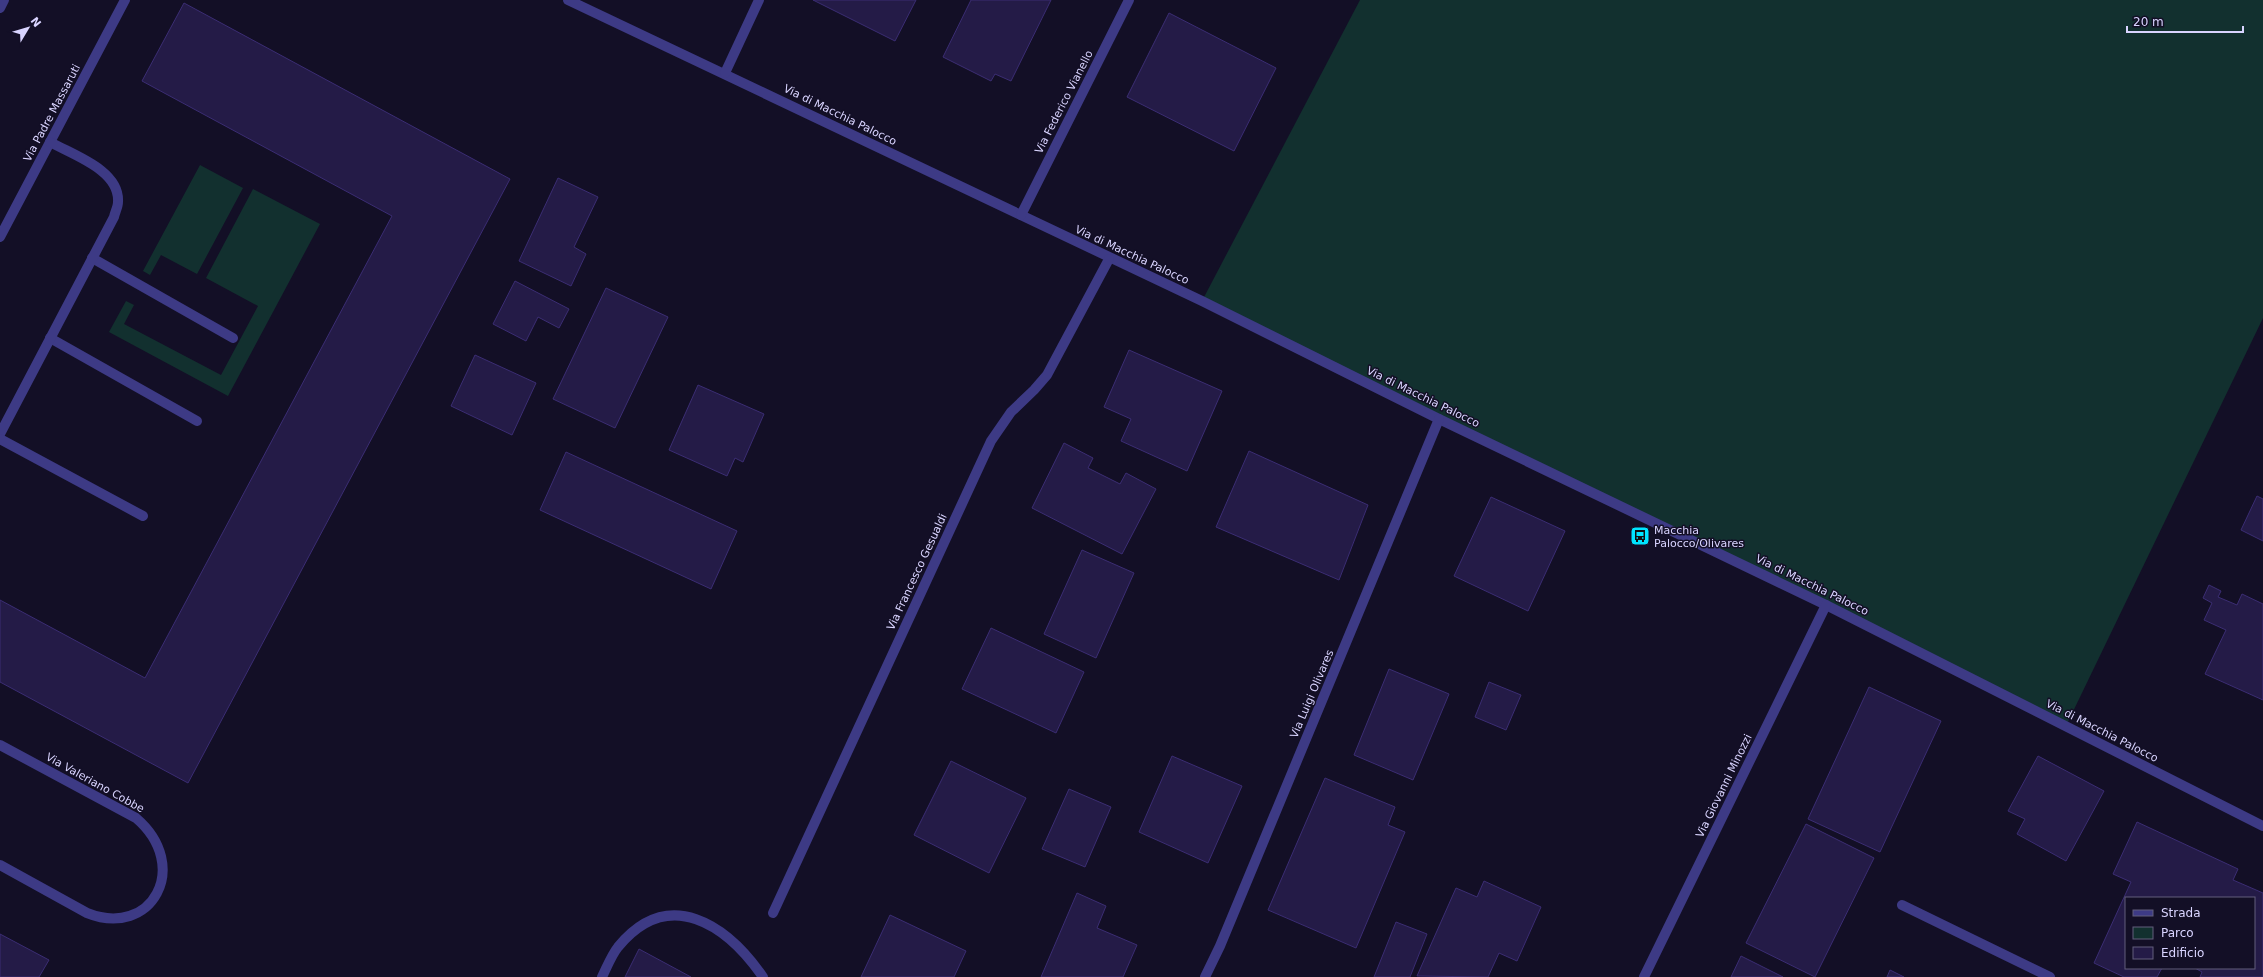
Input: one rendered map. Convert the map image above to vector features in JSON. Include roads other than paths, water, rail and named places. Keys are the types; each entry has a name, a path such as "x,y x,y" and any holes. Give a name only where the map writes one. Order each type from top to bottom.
{"street":[{"path":"0,8 4,0"},
{"name":"Via Padre Massaruti","path":"0,237 125,0"},
{"name":"Via di Macchia Palocco","path":"568,0 725,73 1021,215 1109,259 1209,305 1439,419 1826,605 2263,826"},
{"path":"725,73 759,0"},
{"name":"Via Federico Vianello","path":"1021,215 1128,0"},
{"path":"0,434 114,217 118,203 117,191 110,178 98,168 50,142"},
{"path":"92,258 233,338"},
{"name":"Via Francesco Gesualdi","path":"773,913 991,441 1011,412 1047,375 1109,259"},
{"path":"50,338 197,421"},
{"name":"Via Luigi Olivares","path":"1205,977 1220,946 1439,419"},
{"path":"0,439 144,516"},
{"name":"Via Giovanni Minozzi","path":"1644,977 1826,605"},
{"name":"Via Valeriano Cobbe","path":"0,745 136,818 154,836 162,857 164,868 159,890 151,900 140,910 127,917 113,919 98,917 87,913 0,865"},
{"path":"1902,905 2050,977"},
{"path":"602,977 618,948 630,935 655,919 668,915 697,919 726,934 740,947 763,977"}],"place":[{"name":"Macchia Palocco/Olivares","path":"1640,536"}]}
